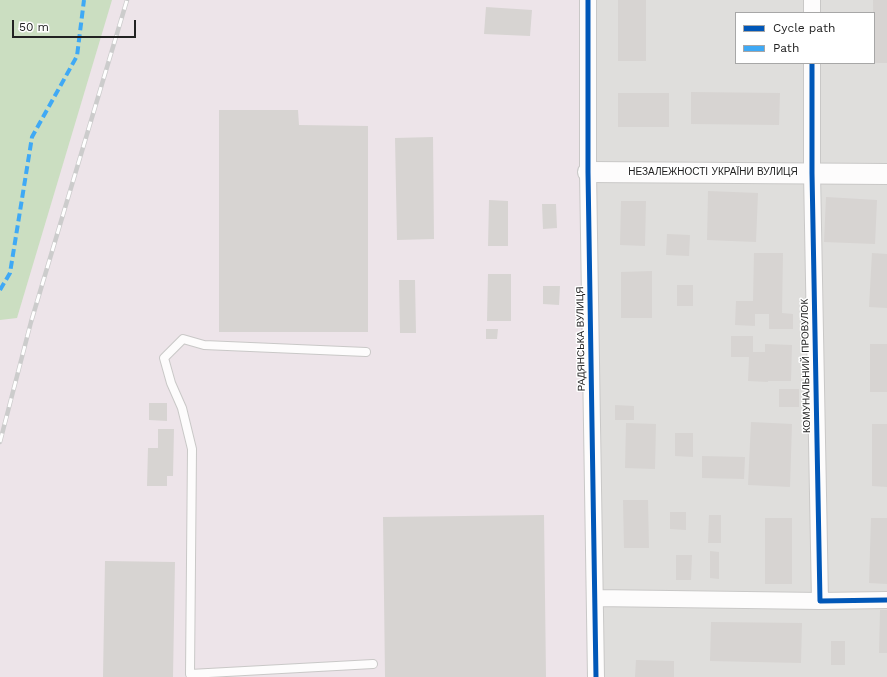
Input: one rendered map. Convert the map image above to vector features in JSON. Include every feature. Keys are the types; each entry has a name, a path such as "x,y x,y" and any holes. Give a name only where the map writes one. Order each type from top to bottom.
{"street":[{"name":"РАДЯНСЬКА ВУЛИЦЯ","path":"588,0 588,172 596,677"},
{"path":"812,0 812,12"},
{"name":"КОМУНАЛЬНИЙ ПРОВУЛОК","path":"812,64 812,173 820,601"},
{"name":"НЕЗАЛЕЖНОСТІ УКРАЇНИ ВУЛИЦЯ","path":"588,172 887,174"},
{"path":"595,598 820,601 887,600"}],"lane":[{"path":"366,352 204,345 183,339 164,358 170,383 182,408 192,449 190,676 373,664"}],"shaded area":[{"path":"0,0 588,0 596,677 0,677"},
{"path":"588,0 887,0 887,677 596,677"}],"green space":[{"path":"0,0 112,0 17,318 0,320"}],"building":[{"path":"618,0 646,0 646,61 618,61"},
{"path":"873,0 887,0 887,63 875,63 875,12 873,12"},
{"path":"486,7 532,10 530,36 484,34"},
{"path":"691,92 780,93 779,125 691,124"},
{"path":"618,93 669,93 669,127 618,127"},
{"path":"219,110 298,110 299,125 368,126 368,332 219,332"},
{"path":"433,137 434,239 397,240 395,138"},
{"path":"708,191 758,193 756,242 707,240"},
{"path":"826,197 877,200 875,244 824,242"},
{"path":"489,200 508,201 508,246 488,246"},
{"path":"621,201 646,201 645,246 620,245"},
{"path":"542,204 556,204 557,228 543,229"},
{"path":"667,234 690,235 689,256 666,255"},
{"path":"754,253 783,253 782,313 793,314 793,329 769,329 769,314 755,314 755,326 735,325 736,301 753,301"},
{"path":"872,253 887,254 887,308 869,307"},
{"path":"652,271 652,318 621,318 621,272"},
{"path":"488,274 511,274 511,321 487,321"},
{"path":"399,280 415,280 416,333 400,333"},
{"path":"677,285 693,285 693,306 677,306"},
{"path":"543,286 560,286 559,305 543,304"},
{"path":"486,329 498,329 497,339 486,339"},
{"path":"731,336 753,336 753,352 765,352 765,344 792,345 791,381 748,381 749,357 731,357"},
{"path":"870,344 887,344 887,392 870,392"},
{"path":"779,389 799,389 799,407 779,407"},
{"path":"149,403 167,403 167,421 149,420"},
{"path":"615,405 634,406 634,420 615,420"},
{"path":"751,422 792,424 790,487 748,485"},
{"path":"626,423 656,424 655,469 625,468"},
{"path":"872,424 887,424 887,487 872,486"},
{"path":"158,429 174,429 173,476 167,476 167,486 147,486 148,448 158,448"},
{"path":"675,433 693,433 693,457 675,456"},
{"path":"702,456 745,457 744,479 702,478"},
{"path":"623,500 648,500 649,548 624,548"},
{"path":"670,512 686,512 686,530 670,529"},
{"path":"544,515 546,677 385,677 383,517"},
{"path":"709,515 721,515 721,543 708,543"},
{"path":"765,518 792,518 792,584 765,584"},
{"path":"871,518 887,518 887,584 869,583"},
{"path":"710,551 719,552 719,579 710,578"},
{"path":"676,555 692,555 691,580 676,580"},
{"path":"105,561 175,562 173,677 103,677"},
{"path":"880,610 887,610 887,653 879,653"},
{"path":"711,622 802,623 801,663 710,661"},
{"path":"831,641 845,641 845,665 831,665"},
{"path":"636,660 674,661 674,677 635,677"}],"railway":[{"path":"0,442 31,322 127,0"}],"marked path":[{"path":"0,290 10,273 32,137 77,56 84,0"}],"cycle path":[{"path":"588,0 588,172 596,677"},
{"path":"812,64 812,173 820,601 887,600"}]}
